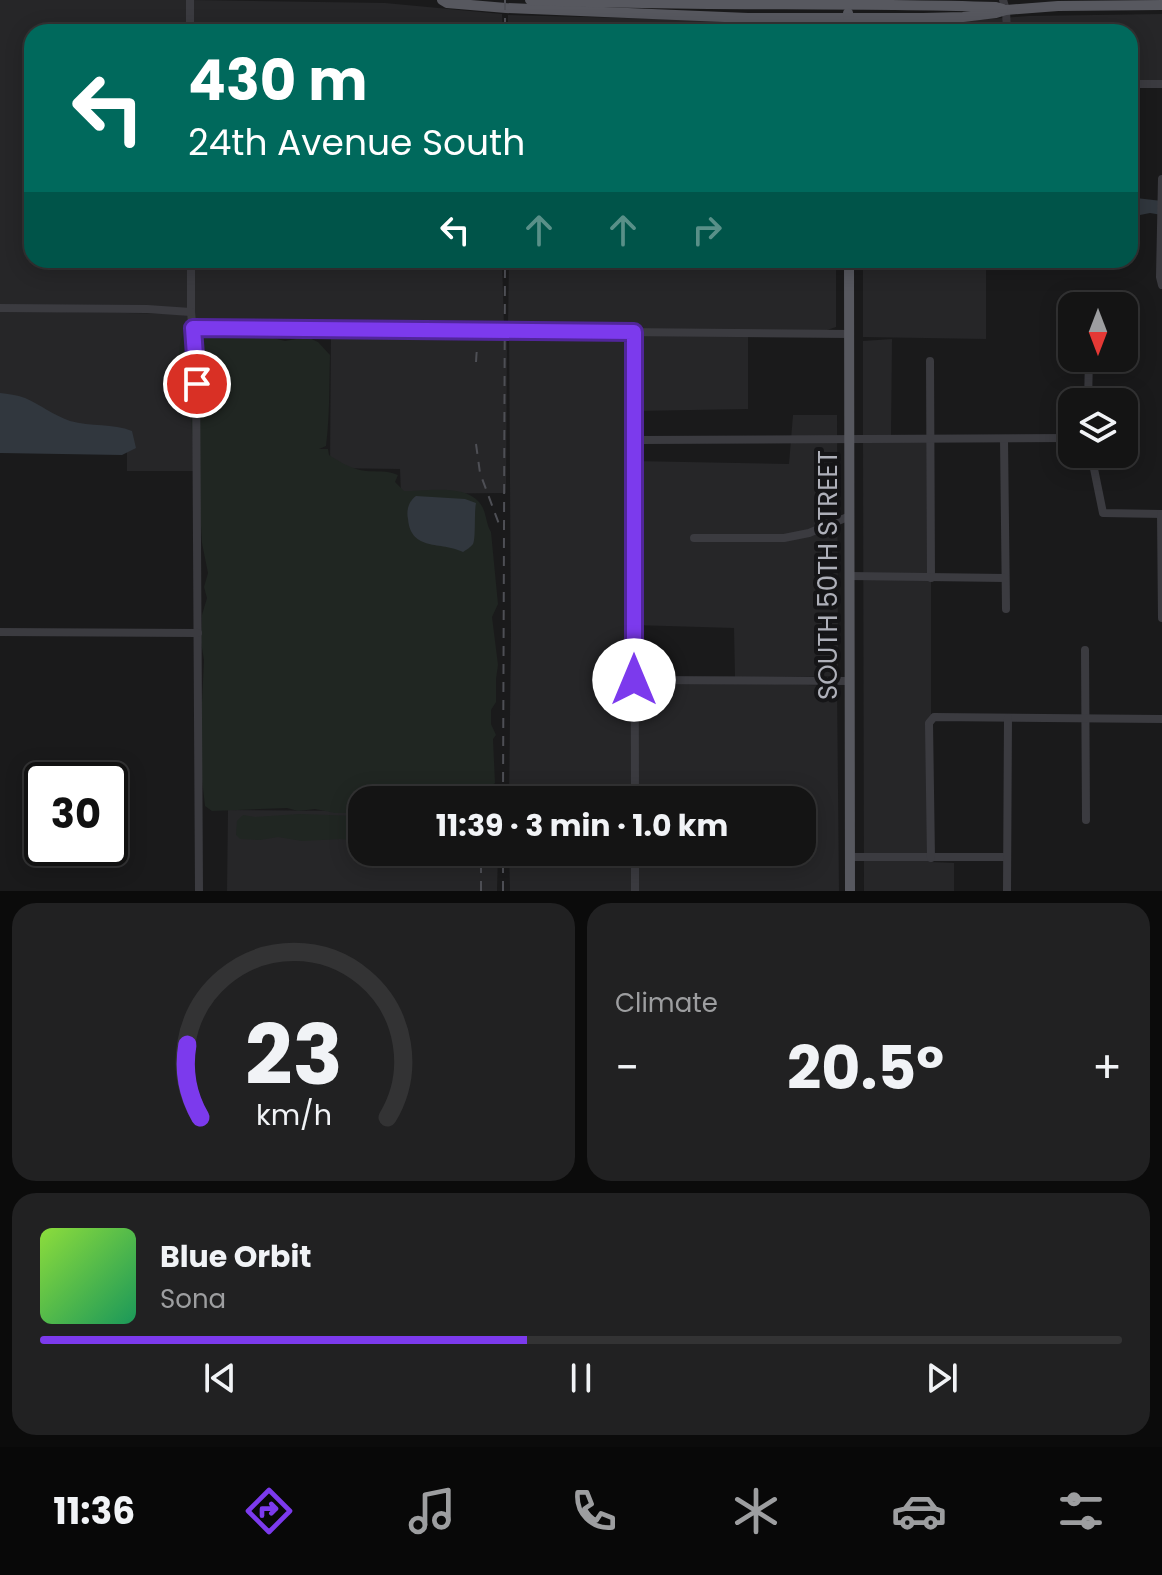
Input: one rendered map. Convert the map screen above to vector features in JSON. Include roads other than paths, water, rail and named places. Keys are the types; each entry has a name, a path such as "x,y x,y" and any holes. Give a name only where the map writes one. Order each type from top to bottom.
{"main road":[{"path":"442,0 506,8 748,18 963,17 996,13 1004,5"},
{"path":"530,0 996,7 1162,5"},
{"path":"595,12 609,8 662,10 667,3"},
{"path":"849,24 850,3"},
{"name":"SOUTH 50TH STREET","path":"849,268 850,891"}],"street":[{"path":"190,0 190,24"},
{"path":"1138,84 1162,84"},
{"path":"1162,179 1162,285"},
{"path":"191,268 196,365 199,891"},
{"path":"0,308 191,312"},
{"path":"193,328 850,334"},
{"path":"634,332 635,786"},
{"path":"930,361 931,578"},
{"path":"639,440 1058,438"},
{"path":"1004,439 1006,609"},
{"path":"1094,468 1103,513 1162,514 1162,618"},
{"path":"694,538 784,538 809,533 850,516"},
{"path":"850,576 1005,578"},
{"path":"0,632 198,633"},
{"path":"1085,650 1086,820"},
{"path":"634,680 850,681"},
{"path":"931,858 929,723 934,717 1162,719"},
{"path":"1007,891 1008,718"},
{"path":"850,857 1007,857"},
{"path":"635,866 635,891"}],"railway":[{"path":"505,0 505,24"},
{"path":"503,786 505,268"},
{"path":"476,362 477,347"},
{"path":"476,444 480,473 499,524"},
{"path":"481,866 481,891"},
{"path":"503,866 503,891"}]}
